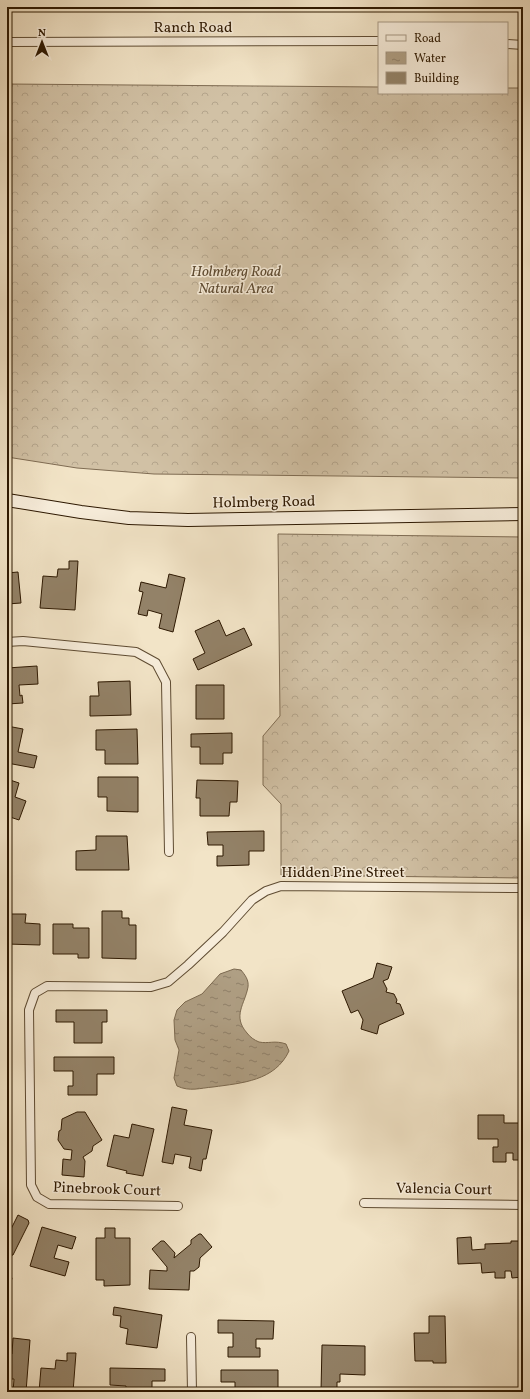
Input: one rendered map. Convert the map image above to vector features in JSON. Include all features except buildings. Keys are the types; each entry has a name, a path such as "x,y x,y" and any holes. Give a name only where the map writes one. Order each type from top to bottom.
{"street":[{"name":"Ranch Road","path":"7,42 378,42"},
{"path":"508,44 523,45"},
{"name":"Holmberg Road","path":"7,500 129,518 181,520 523,514"},
{"path":"7,642 23,641 136,652 156,663 166,682 168,852"},
{"name":"Hidden Pine Street","path":"37,1197 30,1185 29,1010 35,993 47,986 151,987 168,982 223,932 252,900 266,891 281,886 523,888"},
{"name":"Pinebrook Court","path":"37,1197 50,1204 178,1206"},
{"name":"Valencia Court","path":"364,1203 523,1205"},
{"path":"191,1337 192,1392"}],"green space":[{"name":"Holmberg Road Natural Area","path":"7,84 378,87 378,94 508,94 508,88 523,88 523,478 154,474 77,468 7,457"},
{"path":"278,534 523,537 523,878 281,875 281,804 263,785 263,736 280,716"}],"water":[{"path":"234,969 241,970 248,982 248,987 241,1010 240,1021 249,1036 259,1042 278,1042 286,1044 289,1051 283,1061 275,1069 257,1079 235,1084 195,1089 186,1089 177,1086 174,1078 179,1050 175,1040 174,1020 177,1010 185,1002 202,994 220,974"}]}
